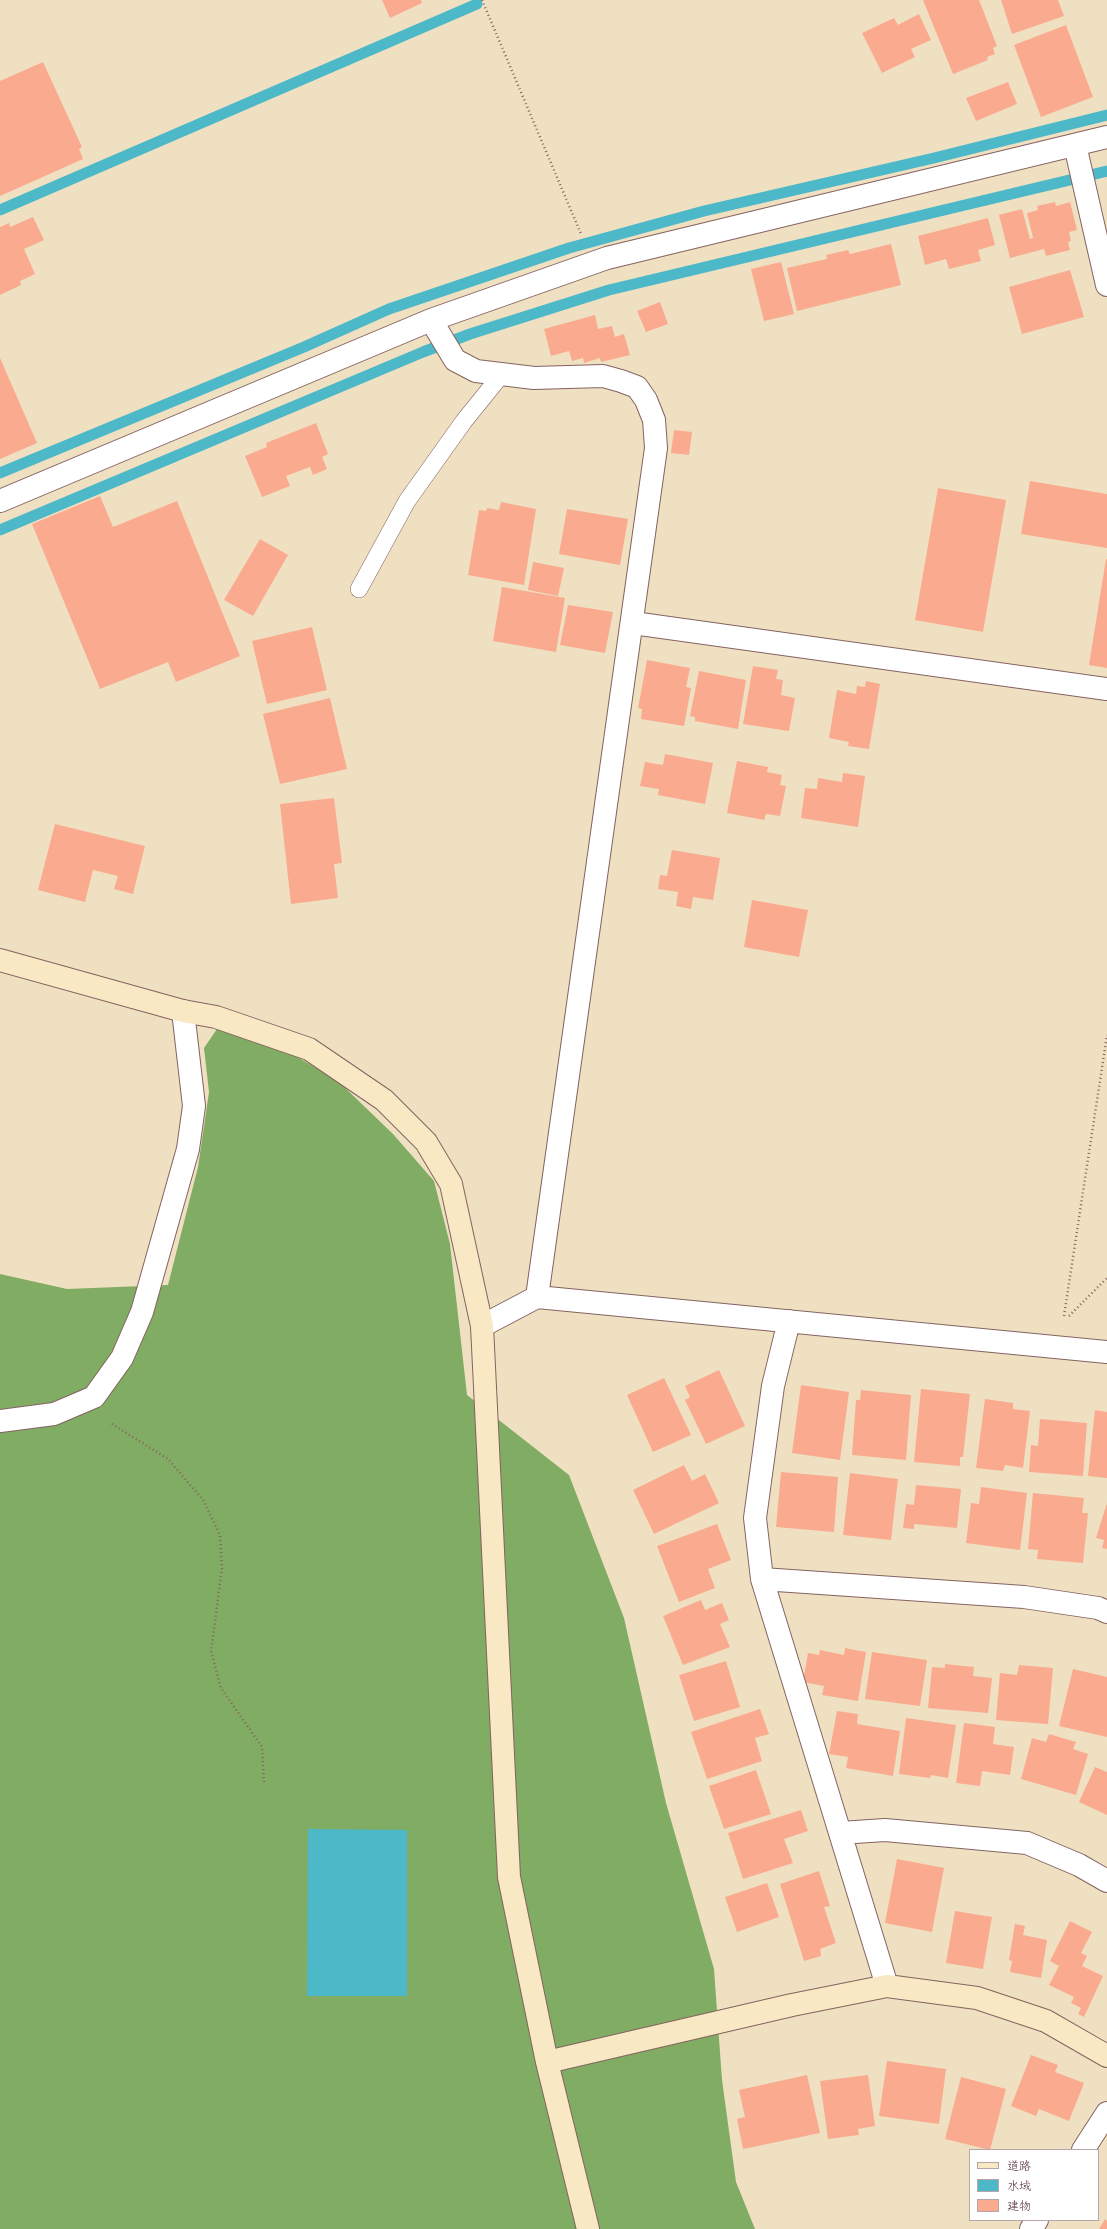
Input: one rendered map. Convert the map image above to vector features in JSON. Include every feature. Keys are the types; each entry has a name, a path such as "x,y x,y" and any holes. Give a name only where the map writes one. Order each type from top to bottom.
{"street":[{"path":"0,501 593,264 623,255 1076,153 1107,137"},
{"path":"1076,153 1107,285"},
{"path":"435,327 455,360 476,371 534,378 603,376 637,387 646,400 654,420 656,448 633,623 537,1297"},
{"path":"633,623 1107,689"},
{"path":"0,960 183,1011 216,1017 309,1049 384,1100 426,1142 451,1184 482,1326 509,1877 547,2062 588,2229"},
{"path":"0,1421 54,1414 94,1397 122,1358 142,1312 174,1204 188,1149 194,1106 183,1011"},
{"path":"482,1326 537,1297 1107,1352"},
{"path":"789,1321 773,1386 755,1518 762,1579 887,1986"},
{"path":"762,1579 1024,1597 1098,1608 1107,1612"},
{"path":"840,1832 884,1830 1027,1843 1079,1865 1107,1880"},
{"path":"547,2062 792,2005 887,1986 977,1998 1046,2021 1107,2056"},
{"path":"1084,2149 1107,2113"}],"lane":[{"path":"359,589 407,501 464,422 502,374"}],"path":[{"path":"482,0 593,264"},
{"path":"1107,1035 1063,1322 1107,1278"},
{"path":"76,1404 126,1431 168,1459 206,1507 220,1535 222,1568 211,1651 221,1688 262,1747 264,1782"}],"green space":[{"path":"217,1029 291,1053 339,1082 393,1134 434,1181 450,1244 467,1395 569,1475 624,1618 666,1803 714,1969 722,2080 736,2182 755,2229 0,2229 0,1274 67,1289 168,1285 198,1167 209,1092 204,1048"}],"water":[{"path":"308,1829 407,1830 407,1996 307,1996"}],"building":[{"path":"382,0 421,0 422,3 390,18"},
{"path":"923,0 979,0 997,46 993,48 995,54 987,57 988,60 953,74"},
{"path":"1001,0 1058,0 1064,16 1012,34"},
{"path":"919,14 931,40 911,49 915,57 882,73 862,33 894,18 898,25"},
{"path":"1066,25 1093,97 1041,117 1014,45"},
{"path":"43,62 82,147 79,149 83,159 0,196 0,81"},
{"path":"1008,82 1017,104 976,121 966,98"},
{"path":"1055,202 1056,206 1070,202 1077,230 1069,232 1071,241 1068,242 1070,250 1046,256 1044,249 1010,258 999,215 1022,209 1030,239 1033,238 1027,213 1038,210 1037,206"},
{"path":"33,217 44,240 24,249 35,274 20,281 21,285 0,295 0,227 9,223 10,227"},
{"path":"988,218 995,245 978,250 981,261 949,269 946,259 925,265 918,236"},
{"path":"891,244 901,285 797,311 787,268 827,259 826,255 848,250 850,254"},
{"path":"781,262 794,314 764,321 751,269"},
{"path":"1070,270 1084,317 1022,334 1009,287"},
{"path":"660,302 668,324 646,332 637,311"},
{"path":"595,315 598,329 612,326 615,337 624,334 630,355 601,362 600,358 584,363 583,358 572,361 569,351 551,356 544,329"},
{"path":"0,358 37,443 0,459"},
{"path":"316,423 328,454 322,457 327,469 313,475 310,467 286,476 290,486 262,497 245,456 267,447 266,443"},
{"path":"674,430 692,432 689,455 671,453"},
{"path":"1030,481 1107,494 1107,548 1021,534"},
{"path":"938,488 1006,500 983,632 915,620"},
{"path":"100,496 113,527 177,501 240,656 176,682 168,662 100,689 32,524"},
{"path":"501,502 536,509 524,585 468,575 479,510 486,511 487,508 499,510"},
{"path":"567,509 628,519 620,565 559,554"},
{"path":"260,539 288,555 253,616 224,600"},
{"path":"1107,559 1107,668 1089,665"},
{"path":"533,562 564,568 558,596 528,590"},
{"path":"502,587 565,598 556,652 493,641"},
{"path":"568,605 613,612 605,653 560,645"},
{"path":"312,627 327,690 267,704 252,641"},
{"path":"647,660 690,668 686,687 691,688 684,726 641,719 642,709 638,708"},
{"path":"753,666 778,670 776,679 783,680 781,695 795,698 789,731 743,724"},
{"path":"699,671 746,680 738,729 695,721 695,717 690,716"},
{"path":"866,681 880,684 869,749 848,746 849,742 829,738 837,690 856,694 857,686 865,687"},
{"path":"330,698 347,769 280,784 263,714"},
{"path":"665,754 713,763 705,804 658,795 659,789 640,786 645,762 663,765"},
{"path":"737,761 768,767 767,772 782,775 780,785 786,786 780,816 766,814 764,820 727,813"},
{"path":"843,773 865,776 858,827 801,818 805,788 817,789 818,778 842,782"},
{"path":"334,798 342,863 334,864 338,898 291,904 280,804"},
{"path":"55,824 145,846 133,894 114,889 118,876 93,870 85,902 38,890"},
{"path":"672,850 720,858 713,900 693,897 691,909 676,906 678,892 658,889 660,875 667,876"},
{"path":"752,900 808,910 799,957 744,947"},
{"path":"719,1370 745,1426 706,1444 685,1400 690,1397 685,1386"},
{"path":"664,1378 691,1435 653,1452 627,1395"},
{"path":"801,1385 849,1392 840,1460 792,1453"},
{"path":"921,1389 970,1394 963,1457 960,1457 960,1466 914,1462"},
{"path":"861,1390 911,1395 906,1460 852,1455 856,1400 860,1400"},
{"path":"985,1399 1013,1403 1013,1409 1030,1411 1023,1468 1005,1465 1003,1471 976,1468"},
{"path":"1095,1410 1107,1412 1107,1478 1088,1476"},
{"path":"1040,1419 1087,1423 1083,1476 1029,1472 1031,1445 1038,1446"},
{"path":"684,1465 692,1481 705,1474 719,1503 654,1534 633,1490"},
{"path":"781,1472 838,1477 834,1532 776,1527"},
{"path":"850,1473 898,1479 891,1540 843,1535"},
{"path":"916,1485 961,1489 957,1528 914,1524 914,1529 903,1528 906,1504 914,1505"},
{"path":"981,1487 1027,1493 1020,1550 966,1543 971,1503 979,1504"},
{"path":"1033,1493 1084,1498 1082,1513 1088,1513 1083,1563 1037,1559 1038,1550 1028,1549"},
{"path":"1107,1503 1107,1549 1102,1548 1104,1540 1096,1538"},
{"path":"717,1524 731,1560 708,1569 715,1588 679,1602 657,1546"},
{"path":"701,1600 705,1610 722,1603 729,1620 720,1624 730,1647 683,1665 663,1616"},
{"path":"845,1648 866,1652 858,1701 822,1695 824,1686 803,1682 808,1653 819,1655 820,1650 844,1655"},
{"path":"872,1652 927,1660 920,1706 865,1699"},
{"path":"726,1661 740,1707 694,1721 679,1675"},
{"path":"945,1664 974,1667 973,1676 992,1678 988,1713 928,1708 932,1667 945,1668"},
{"path":"1019,1665 1053,1668 1048,1724 996,1720 1000,1673 1017,1675"},
{"path":"1073,1669 1107,1677 1107,1737 1059,1726"},
{"path":"760,1709 769,1734 755,1738 762,1761 707,1779 691,1732"},
{"path":"837,1711 858,1714 857,1724 900,1731 893,1776 846,1768 848,1757 829,1754"},
{"path":"906,1718 956,1725 948,1778 931,1775 930,1778 899,1774"},
{"path":"964,1723 995,1727 993,1744 1014,1747 1010,1775 982,1771 980,1786 956,1783"},
{"path":"1049,1734 1076,1742 1073,1749 1088,1754 1076,1795 1021,1779 1032,1738 1046,1742"},
{"path":"1095,1767 1107,1772 1107,1815 1079,1802"},
{"path":"756,1770 771,1814 724,1829 709,1786"},
{"path":"801,1810 808,1831 784,1839 793,1863 743,1879 728,1833"},
{"path":"897,1859 944,1868 932,1932 885,1923"},
{"path":"819,1871 830,1906 824,1907 836,1943 820,1949 821,1956 804,1961 780,1884"},
{"path":"767,1883 779,1917 737,1932 725,1897"},
{"path":"955,1911 992,1917 983,1969 946,1963"},
{"path":"1070,1921 1092,1932 1081,1953 1087,1956 1082,1966 1103,1976 1084,2017 1078,2014 1081,2008 1071,2003 1074,1997 1049,1985 1059,1966 1050,1961"},
{"path":"1015,1924 1025,1926 1023,1935 1047,1940 1041,1978 1010,1972 1012,1961 1009,1960"},
{"path":"1031,2055 1058,2065 1055,2072 1084,2083 1069,2121 1039,2109 1036,2116 1011,2106"},
{"path":"887,2061 946,2069 939,2124 879,2116"},
{"path":"807,2075 820,2133 743,2149 737,2119 745,2117 739,2090"},
{"path":"868,2075 875,2126 858,2129 859,2135 828,2139 820,2081"},
{"path":"961,2077 1006,2089 990,2149 945,2139"},
{"path":"1105,2219 1107,2221 1107,2229 1099,2229"}],"waterway":[{"path":"0,210 477,4"},
{"path":"0,473 304,347 389,309 569,248 704,211 934,158 1107,115"},
{"path":"0,530 423,352 470,334 609,290 1107,171"}]}
